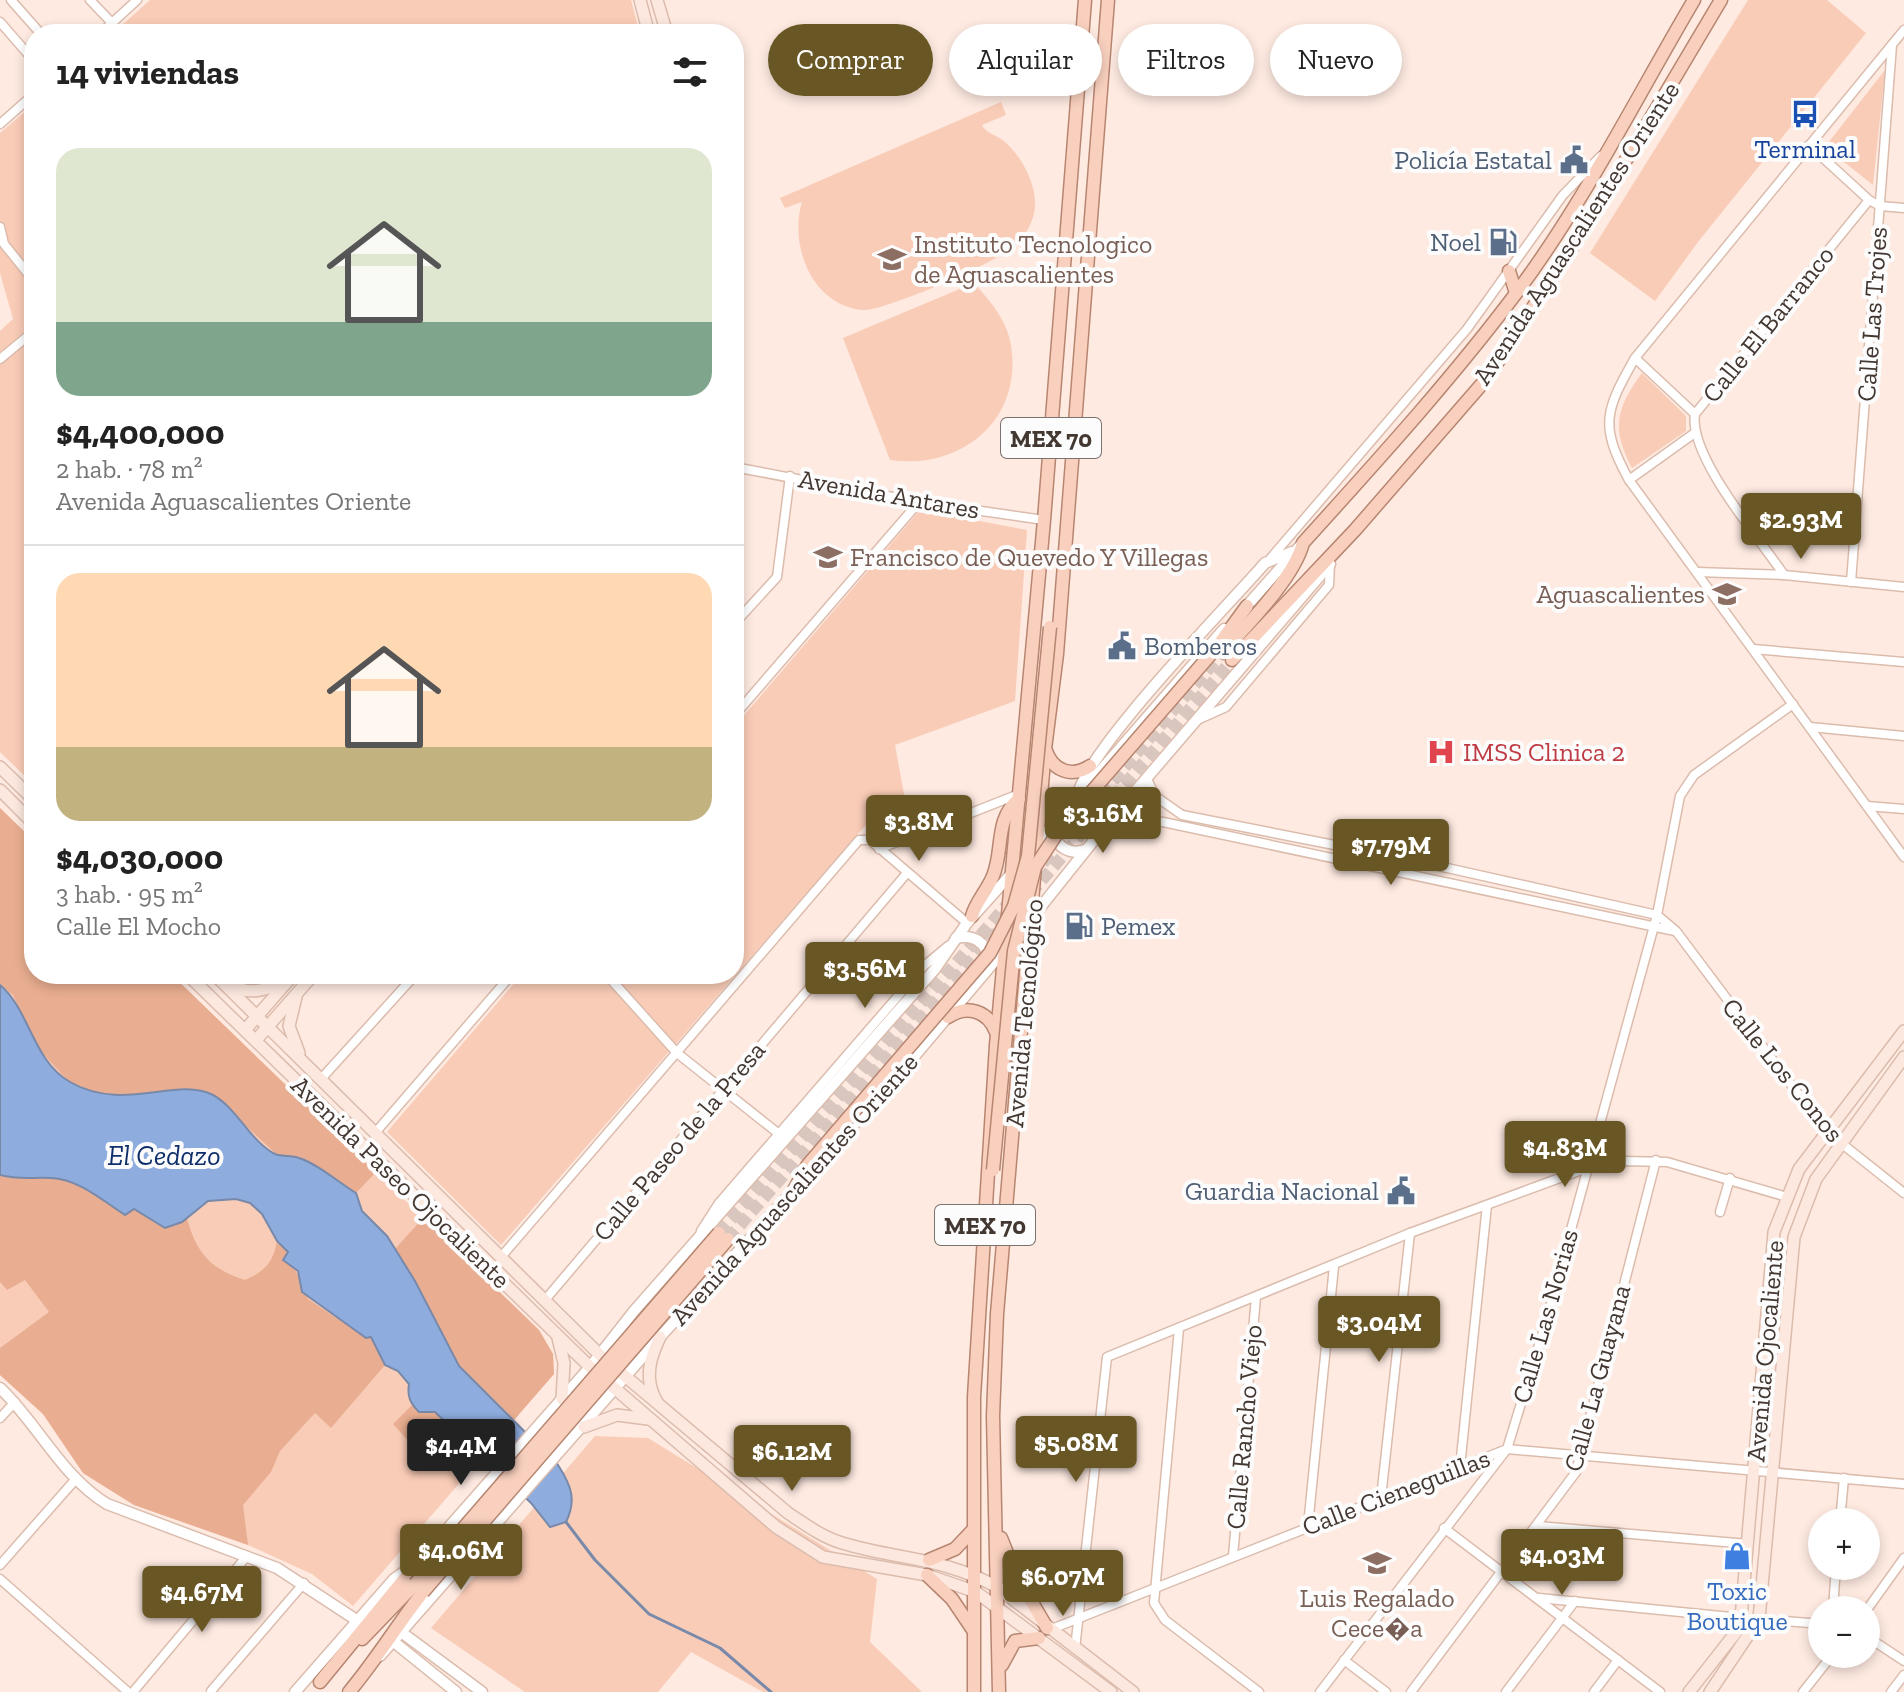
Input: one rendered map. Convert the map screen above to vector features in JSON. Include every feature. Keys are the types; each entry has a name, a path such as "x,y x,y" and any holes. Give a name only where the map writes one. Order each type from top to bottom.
{"main road":[{"path":"640,0 646,24"},
{"path":"657,0 664,24"},
{"name":"Avenida Tecnológico","path":"974,1692 974,1397 985,1215 1010,876 1044,520 1085,0"},
{"name":"Avenida Tecnológico","path":"999,1692 993,1416 997,1314 1045,749 1057,654 1063,546 1108,0"},
{"name":"Avenida Aguascalientes Oriente","path":"1224,653 1274,590 1300,553 1299,547 1405,430 1516,293 1613,144 1694,0"},
{"name":"Avenida Aguascalientes Oriente","path":"1224,653 1355,530 1488,377 1606,195 1721,0"},
{"path":"1509,271 1516,293"},
{"path":"794,1190 807,1166 990,953 1014,906 1028,856 1056,557 1063,546"},
{"path":"985,1215 993,1170 1014,951 1035,867 1062,826 1224,653 1247,606"},
{"path":"1045,749 1053,765 1063,771 1074,773 1090,766"},
{"path":"0,767 24,790"},
{"path":"0,790 24,814"},
{"path":"969,919 995,870 1002,823 1009,807 1019,797"},
{"name":"Avenida Paseo Ojocaliente","path":"197,984 615,1389"},
{"name":"Avenida Paseo Ojocaliente","path":"225,984 625,1377"},
{"path":"233,984 249,992 271,984"},
{"path":"245,1030 285,984"},
{"path":"256,1040 305,984"},
{"path":"298,992 289,1026 303,1061"},
{"path":"948,1017 958,1011 976,1011 990,1021 997,1037"},
{"name":"Avenida Ojocaliente","path":"1689,1692 1737,1631 1741,1618 1774,1232 1799,1169 1904,1031"},
{"name":"Avenida Ojocaliente","path":"1710,1692 1759,1619 1794,1237 1816,1179 1839,1143 1904,1057"},
{"name":"Avenida Aguascalientes Oriente","path":"315,1687 419,1588 724,1236"},
{"path":"550,1328 564,1355 562,1399"},
{"path":"660,1337 650,1359 649,1375 651,1390 662,1409"},
{"path":"625,1377 814,1531 843,1543 929,1560 975,1575 997,1587 1111,1692"},
{"path":"615,1389 799,1545 844,1563 927,1575 976,1592 997,1607 1075,1649 1133,1692"},
{"path":"581,1430 617,1415 642,1417 657,1424"},
{"path":"995,1521 1006,1554 1045,1632"},
{"path":"929,1560 955,1549 973,1530"},
{"path":"315,1687 419,1561"},
{"path":"927,1575 952,1599 973,1631"},
{"name":"Avenida Aguascalientes Oriente","path":"349,1692 395,1635 419,1588"},
{"path":"999,1671 1015,1641 1045,1632"}],"street":[{"path":"11,0 32,24"},
{"path":"90,0 112,23 137,0"},
{"path":"0,22 24,50"},
{"path":"1903,32 1635,358 1617,390 1608,416 1610,445 1629,480 1904,857"},
{"name":"Calle Las Trojes","path":"1851,582 1892,45"},
{"path":"0,110 4,121 24,103"},
{"name":"Avenida Aguascalientes Oriente","path":"1077,800 1081,782 1090,766 1126,721 1467,329 1563,195 1613,144"},
{"path":"1809,145 1869,200 1880,206 1904,208"},
{"name":"Calle El Barranco","path":"1784,575 1703,455 1696,432 1695,414 1869,200"},
{"path":"0,227 4,244 24,269"},
{"path":"0,359 24,339"},
{"path":"1635,358 1695,414"},
{"path":"1629,480 1696,432"},
{"name":"Avenida Antares","path":"744,469 919,502 1044,520"},
{"path":"744,613 777,577 790,476"},
{"path":"744,704 919,502"},
{"name":"Avenida Aguascalientes Oriente","path":"395,1635 518,1502 660,1337 948,1017 1085,850 1330,564 1355,530"},
{"path":"1270,559 1299,547"},
{"name":"Avenida Aguascalientes Oriente","path":"295,1692 399,1573 419,1561 562,1399 634,1311 935,969 969,919 1299,547"},
{"path":"1697,572 1784,575 1904,587"},
{"path":"1753,649 1904,662"},
{"name":"Calle Las Norias","path":"1320,1692 1507,1449 1657,915 1680,796 1694,775 1793,704"},
{"path":"1810,727 1904,736"},
{"name":"Calle Los Conos","path":"1147,779 1155,796 1182,815 1416,861 1657,915 1676,931 1826,1131 1904,1193"},
{"path":"879,849 1019,797"},
{"path":"1867,806 1904,809"},
{"path":"1103,829 1136,820 1163,822 1676,931"},
{"path":"1056,822 1055,836 1059,845 1071,852 1085,850"},
{"path":"744,975 859,840 870,840 907,873 969,919"},
{"path":"1414,875 1416,861"},
{"name":"Calle Paseo de la Presa","path":"545,1300 907,873"},
{"path":"954,940 967,936 981,943 989,956 987,970"},
{"name":"Avenida Aguascalientes Oriente","path":"697,1243 712,1212 924,966 954,940"},
{"path":"321,1079 407,984"},
{"path":"375,1133 503,984"},
{"path":"615,984 677,1053 779,1134"},
{"path":"501,1257 736,984"},
{"path":"1075,1649 1107,1357 1410,1233 1587,1168 1623,1161 1656,1160 1730,1178 1787,1197"},
{"name":"Calle La Guayana","path":"1411,1692 1576,1472 1656,1160"},
{"path":"1720,1212 1730,1178"},
{"path":"1460,1467 1487,1205"},
{"path":"1381,1498 1410,1233"},
{"path":"1308,1526 1334,1266"},
{"name":"Calle Rancho Viejo","path":"1233,1556 1256,1297"},
{"path":"634,1311 628,1342 636,1351 647,1353"},
{"path":"1179,1328 1154,1603 1165,1620 1259,1692"},
{"path":"0,1388 15,1402 75,1480 107,1504 247,1556 304,1583 358,1621"},
{"path":"0,1418 15,1402"},
{"path":"552,1410 564,1405 576,1410 582,1421 581,1430"},
{"name":"Calle Cieneguillas","path":"1045,1632 1507,1449 1904,1484"},
{"path":"1841,1508 1844,1478"},
{"path":"0,1565 75,1480"},
{"path":"1538,1526 1748,1544"},
{"path":"1444,1528 1660,1692"},
{"path":"0,1579 130,1692 247,1556"},
{"path":"1877,1596 1904,1558"},
{"path":"211,1691 304,1583"},
{"path":"1536,1598 1741,1618"},
{"path":"1506,1692 1575,1601"},
{"path":"1759,1619 1808,1623"},
{"path":"395,1635 456,1692"},
{"path":"395,1635 482,1692"},
{"path":"1880,1645 1904,1661"},
{"path":"1344,1660 1386,1692"},
{"path":"1594,1692 1618,1660"},
{"path":"1803,1692 1821,1668"},
{"path":"1891,1692 1904,1675"}],"shaded area":[{"path":"150,0 631,0 637,24 123,24"},
{"path":"1748,0 1827,0 1866,33 1698,242 1655,301 1590,253"},
{"path":"1885,70 1873,185 1825,147"},
{"path":"1001,102 1006,115 982,125 1005,142 1021,161 1032,185 1035,201 1030,224 1017,244 966,273 893,303 862,310 844,306 829,297 817,285 802,253 799,218 802,202 785,208 780,198"},
{"path":"24,113 24,775 0,752 0,331 13,319 0,273 0,133"},
{"path":"974,283 997,311 1009,336 1012,372 1007,396 996,417 981,435 962,448 940,457 916,461 890,460 843,338"},
{"path":"1642,373 1686,416 1686,431 1632,468 1621,442 1619,419 1627,397"},
{"path":"920,510 1027,530 1015,701 895,745 906,805 864,827 744,965 744,715"},
{"path":"0,808 24,831 24,984 181,984 539,1330 553,1354 554,1374 353,1606 312,1574 248,1545 134,1505 83,1473 43,1414 0,1375"},
{"path":"0,808 24,831 24,984 181,984 376,1172 356,1193 300,1158 276,1154 214,1096 192,1089 106,1097 68,1081 34,1044 13,995 0,985"},
{"path":"513,984 728,984 501,1245 387,1132"},
{"path":"0,1175 71,1182 125,1215 134,1209 165,1228 187,1218 206,1258 222,1270 245,1280 267,1265 277,1241 288,1253 308,1299 366,1338 371,1337 385,1365 331,1428 315,1413 280,1451 271,1472 243,1505 248,1545 134,1505 83,1473 43,1414 0,1375 0,1348 49,1312 25,1280 7,1290 0,1282"},
{"path":"423,1218 539,1330 553,1354 554,1374 514,1420 459,1366 395,1249"},
{"path":"412,1405 419,1412 435,1412 482,1457 475,1465 469,1460 427,1462 393,1424"},
{"path":"595,1436 648,1438 877,1579 870,1642 922,1692 763,1692 691,1652 658,1692 525,1692 431,1628"}],"water":[{"name":"El Cedazo","path":"0,985 10,995 47,1061 70,1082 90,1091 110,1094 183,1089 213,1095 266,1148 278,1155 306,1161 356,1193 362,1211 387,1236 415,1281 459,1366 558,1465 572,1500 566,1522 550,1527 531,1503 435,1412 419,1412 413,1406 408,1392 409,1384 398,1371 385,1365 371,1337 366,1338 302,1292 298,1271 283,1260 288,1252 277,1241 262,1214 250,1203 236,1199 208,1201 182,1222 165,1228 134,1209 125,1215 71,1182 0,1175"}],"waterway":[{"path":"566,1522 595,1560 649,1614 720,1648 771,1692"}],"tunnel":[{"path":"1043,863 1223,652"},
{"path":"1030,894 1232,660"},
{"path":"719,1233 1013,898"},
{"path":"728,1239 1000,928"}],"place":[{"name":"Terminal","path":"1805,114"},
{"name":"Policía Estatal","path":"1574,160"},
{"name":"Noel","path":"1503,242"},
{"name":"Instituto Tecnologico de Aguascalientes","path":"892,259"},
{"name":"Francisco de Quevedo Y Villegas","path":"828,557"},
{"name":"Aguascalientes","path":"1727,594"},
{"name":"Bomberos","path":"1122,646"},
{"name":"IMSS Clinica 2","path":"1441,752"},
{"name":"Pemex","path":"1079,926"},
{"name":"Guardia Nacional","path":"1401,1191"},
{"name":"Toxic Boutique","path":"1737,1556"},
{"name":"Luis Regalado Cece�a","path":"1377,1563"}]}
